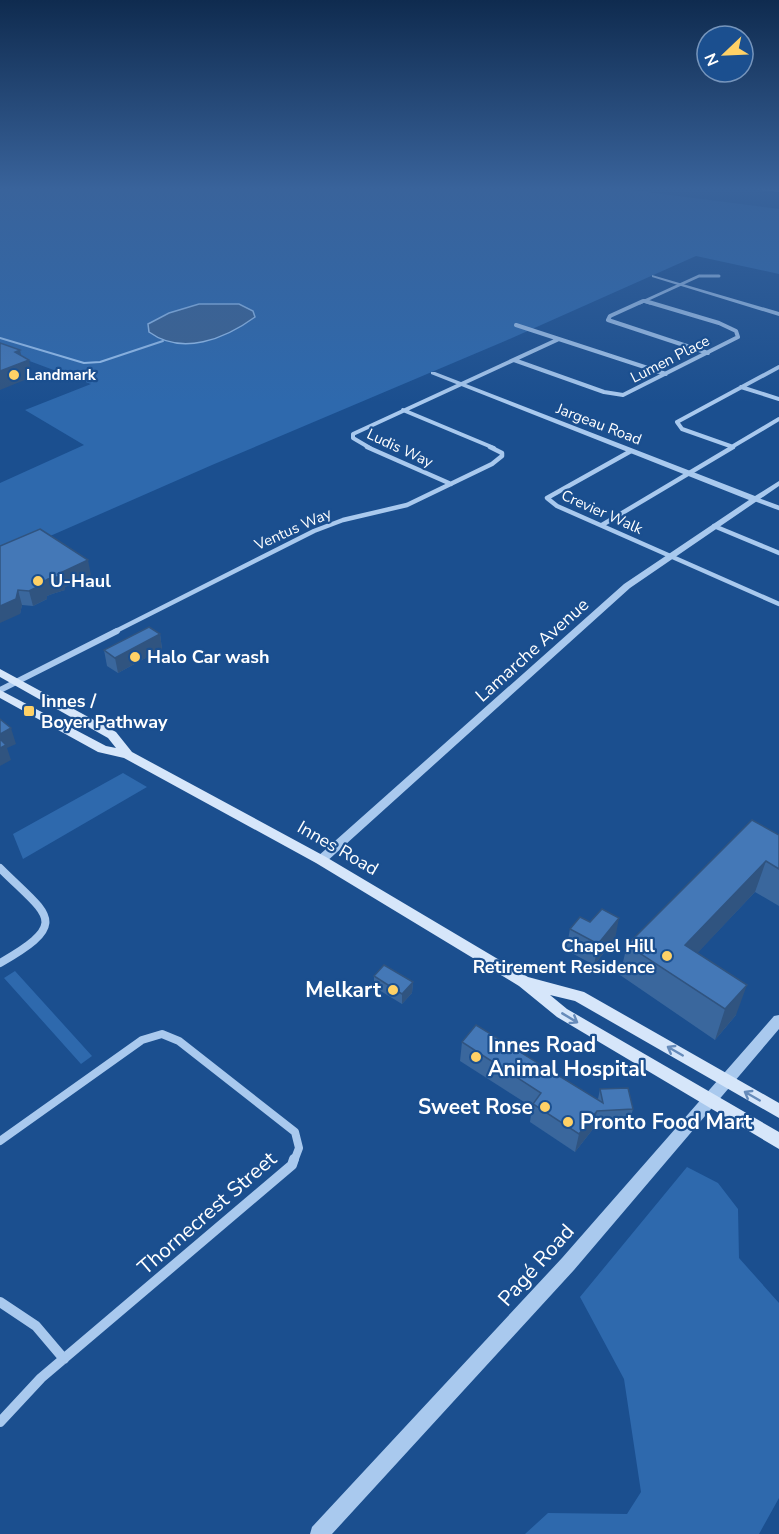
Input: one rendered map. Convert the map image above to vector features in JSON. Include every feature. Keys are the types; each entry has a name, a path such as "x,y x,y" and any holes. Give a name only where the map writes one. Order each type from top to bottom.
{"main road":[{"name":"Innes Road","path":"0,672 112,735 128,755"},
{"name":"Innes Road","path":"0,691 102,749 128,755 321,860 524,982 562,1013 779,1141"},
{"name":"Innes Road","path":"524,982 579,996 779,1111"}],"street":[{"path":"654,276 779,314"},
{"path":"708,353 608,320 610,316 699,276 719,276"},
{"name":"Lumen Place","path":"514,360 618,395 629,394 738,337 738,333 719,323 644,301"},
{"path":"516,325 666,374"},
{"name":"Ludis Way","path":"451,484 364,445 353,438 353,434 559,339"},
{"path":"733,447 682,429 677,422 778,368"},
{"name":"Jargeau Road","path":"433,373 755,499"},
{"path":"741,387 779,399"},
{"name":"Ventus Way","path":"0,691 314,531 346,519 407,505 502,456 502,453 404,410"},
{"path":"602,525 779,418"},
{"name":"Crevier Walk","path":"632,451 547,498 557,506 779,604"},
{"name":"Lamarche Avenue","path":"321,860 616,596 779,483"},
{"path":"755,499 779,508"},
{"path":"714,526 779,553"},
{"path":"0,868 48,917 48,925 39,938 0,963"},
{"name":"Pagé Road","path":"319,1534 568,1264 779,1020"},
{"name":"Thornecrest Street","path":"0,1141 142,1040 162,1034 179,1041 273,1113 295,1132 299,1148 292,1165 41,1378 0,1422"},
{"path":"0,1302 28,1317 48,1335 64,1359"}],"shaded area":[{"path":"0,259 690,259 505,341 0,558 0,483 84,445 25,410 91,384 0,350"},
{"path":"708,259 779,259 779,274"},
{"path":"199,304 239,304 253,311 255,317 217,338 189,344 175,343 149,332 148,324 169,313"},
{"path":"123,773 147,787 23,859 13,834"},
{"path":"15,971 92,1056 81,1064 4,978"},
{"path":"687,1167 718,1183 738,1209 739,1258 779,1303 779,1498 759,1534 525,1534 548,1513 627,1514 641,1492 624,1379 580,1297"}],"building":[{"path":"0,343 20,350 15,352 29,360 0,371"},
{"name":"U-Haul","path":"40,529 88,560 58,574 62,576 48,579 29,591 18,590 16,599 0,606 0,546"},
{"path":"149,627 160,634 115,658 104,650"},
{"path":"0,719 11,728 0,734"},
{"path":"0,739 6,745 0,748"},
{"path":"752,820 779,835 779,869 766,861 685,945 747,985 725,1009 627,945"},
{"path":"602,909 619,918 598,944 570,929 580,917 590,922"},
{"path":"384,965 413,982 402,994 374,976"},
{"path":"476,1025 603,1103 600,1089 628,1088 633,1109 597,1111 579,1134 533,1104 541,1093 462,1042"}],"waterway":[{"path":"0,338 84,363 100,362 163,341"}],"place":[{"name":"Landmark","path":"14,375"},
{"name":"U-Haul","path":"38,581"},
{"name":"Halo Car wash","path":"135,657"},
{"name":"Innes / Boyer Pathway","path":"29,711"},
{"name":"Chapel Hill Retirement Residence","path":"667,956"},
{"name":"Melkart","path":"393,990"},
{"name":"Innes Road Animal Hospital","path":"476,1057"},
{"name":"Sweet Rose","path":"545,1107"},
{"name":"Pronto Food Mart","path":"568,1122"}]}
